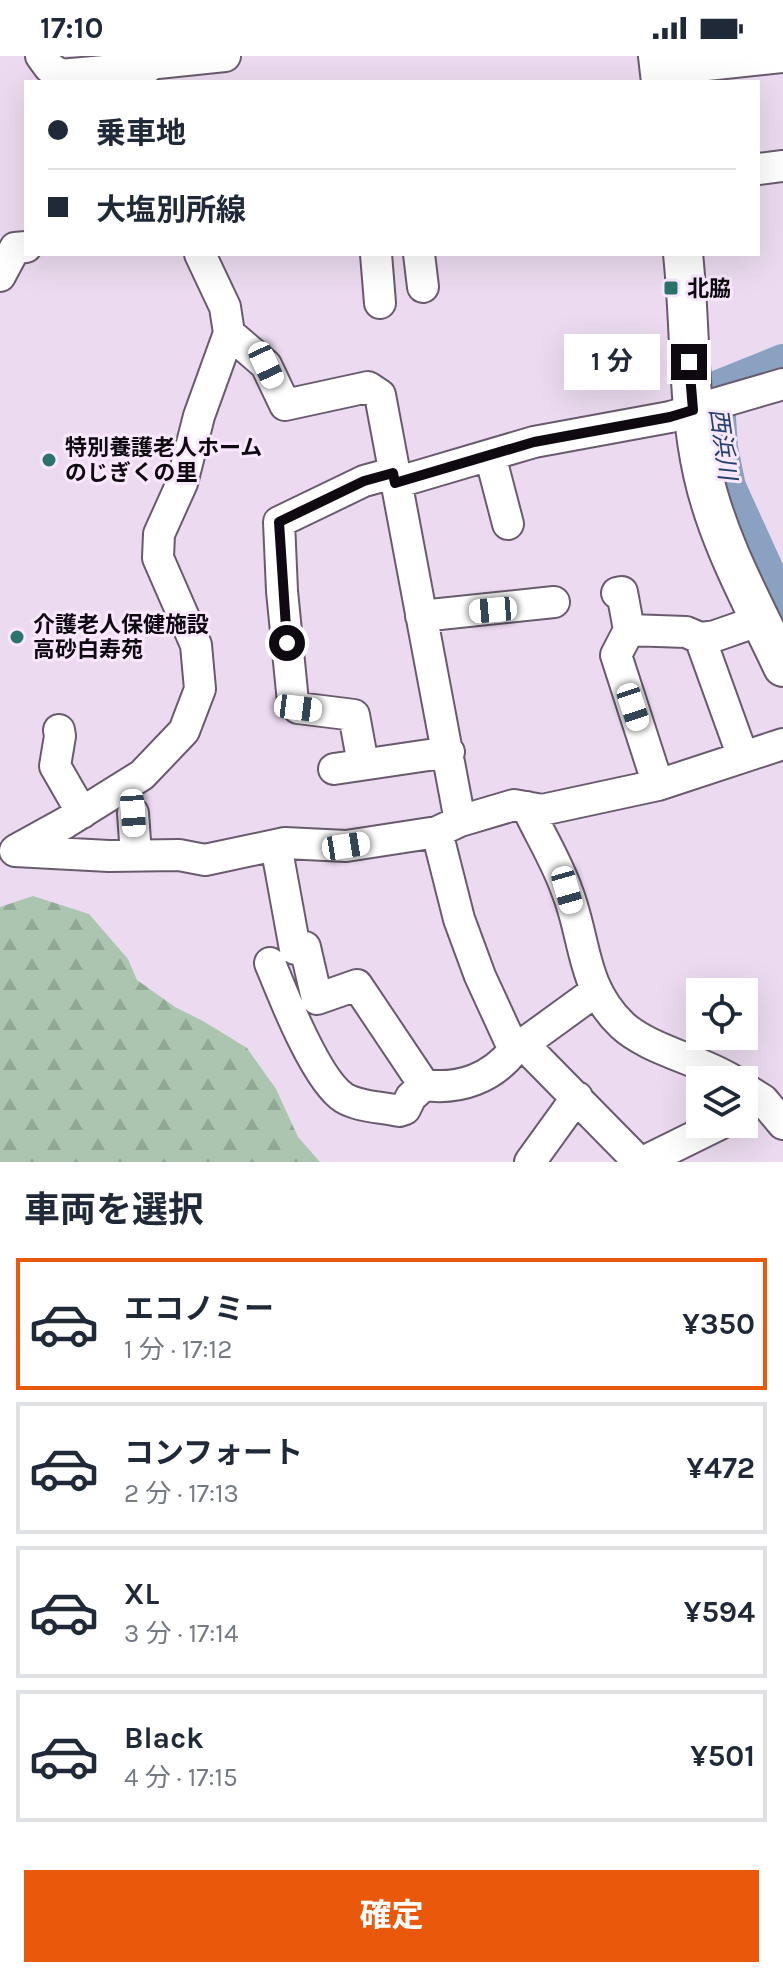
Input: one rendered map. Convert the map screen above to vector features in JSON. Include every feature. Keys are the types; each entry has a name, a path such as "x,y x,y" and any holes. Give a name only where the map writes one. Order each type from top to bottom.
{"main road":[{"path":"683,256 699,409 701,464 713,510 783,667"}],"street":[{"path":"46,69 60,75 225,56"},
{"path":"660,69 783,57"},
{"path":"760,169 783,166"},
{"path":"0,238 24,233"},
{"path":"0,276 15,248 24,247"},
{"path":"8,854 142,775 184,731 200,689 196,645 158,558 159,534 182,483 199,416 229,333 225,307 201,256"},
{"path":"376,256 380,303"},
{"path":"419,256 423,287"},
{"path":"229,333 266,365 285,405 368,387 380,395 449,752 448,826 459,919 480,976 519,1047 577,1097 641,1162 691,1138"},
{"path":"449,752 348,766 354,715 298,708 293,702 279,522 364,481 394,478 534,442 670,417 783,384"},
{"path":"490,455 508,524"},
{"path":"619,593 629,630 616,655 658,785"},
{"path":"421,616 554,602"},
{"path":"629,630 686,632 700,638 761,620"},
{"path":"700,638 743,757"},
{"path":"59,730 55,766 82,813"},
{"path":"8,854 179,855 205,860 285,843 346,846 448,826 514,805 542,810 658,785 783,744"},
{"path":"527,807 567,890 585,964 596,991 623,1026 648,1041 707,1066"},
{"path":"133,813 136,855"},
{"path":"276,845 295,949 305,947 317,999 357,985 424,1085"},
{"path":"270,963 304,1043 340,1094 346,1099 399,1111 405,1109 411,1097 424,1085 468,1083 485,1076 596,991"},
{"path":"530,1162 577,1097"},
{"path":"758,1106 783,1124"}],"green space":[{"path":"33,896 89,914 128,959 137,980 175,1007 247,1048 276,1089 298,1137 320,1162 0,1162 0,907"}],"waterway":[{"name":"西浜川","path":"783,362 716,389 720,448 728,487 783,608"}],"place":[{"name":"北脇","path":"671,288"},
{"name":"特別養護老人ホーム のじぎくの里","path":"49,460"},
{"name":"介護老人保健施設 高砂白寿苑","path":"17,637"}],"route":[{"path":"287,643 279,522 364,481 393,473 395,483 534,442 693,410 689,362"}]}
